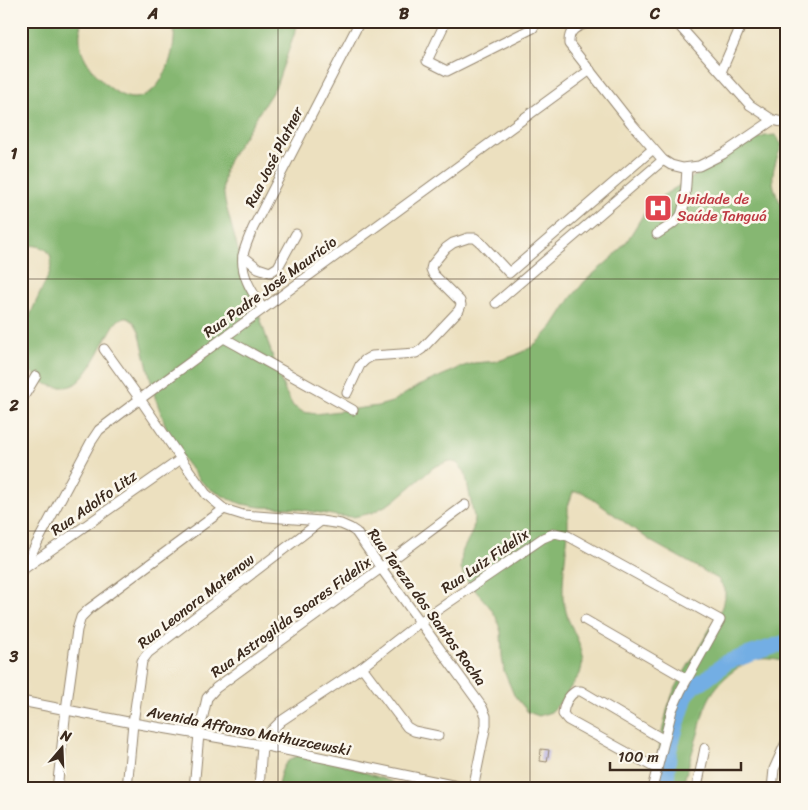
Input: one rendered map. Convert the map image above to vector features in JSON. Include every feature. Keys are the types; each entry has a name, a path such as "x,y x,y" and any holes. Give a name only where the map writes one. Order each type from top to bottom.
{"street":[{"name":"Rua José Platner","path":"263,309 249,287 245,275 243,256 245,248 253,228 360,21"},
{"path":"446,21 427,61 447,71 533,28 537,21"},
{"path":"593,21 571,31 569,44 631,124 653,149 671,165 687,168 699,166 723,154 772,120"},
{"path":"676,21 750,105 772,120 787,123"},
{"path":"721,72 743,21"},
{"name":"Rua Padre José Maurício","path":"22,571 99,430 590,70"},
{"path":"347,393 360,365 365,360 372,356 416,353 459,310 460,301 431,270 432,264 453,242 475,238 509,273 653,149"},
{"path":"496,303 664,160"},
{"path":"657,234 672,224 682,214 687,168"},
{"path":"243,256 258,268 270,272 278,267 296,234"},
{"path":"224,338 353,410"},
{"name":"Rua Tereza dos Santos Rocha","path":"104,349 206,494 224,509 243,515 341,524 356,532 482,707 486,716 486,725 472,789"},
{"path":"21,402 36,376"},
{"name":"Rua Adolfo Litz","path":"22,571 181,459"},
{"name":"Rua Astrogilda Soares Fidelix","path":"194,789 198,734 207,698 216,688 465,505"},
{"path":"57,789 66,710 78,630 82,617 89,609 224,509"},
{"name":"Rua Leonora Matenow","path":"127,789 133,723 142,662 148,653 321,522"},
{"name":"Rua Luiz Fidelix","path":"262,745 271,731 281,721 362,667 420,622 543,538 555,533 568,536 720,620 687,679"},
{"path":"585,620 687,679 672,710 652,789"},
{"path":"362,667 407,727 414,731 438,736"},
{"path":"657,769 568,720 563,714 564,707 571,694 576,691 581,692 664,740"},
{"name":"Avenida Affonso Mathuzcewski","path":"21,701 133,723 262,745 472,789"},
{"path":"772,789 774,769 787,740"},
{"path":"259,789 262,745"},
{"path":"702,789 699,787 698,782 705,748"}],"green space":[{"path":"21,21 81,21 80,45 88,64 109,87 126,97 134,98 151,92 163,77 173,49 172,21 299,21 276,86 229,160 225,170 223,187 225,202 238,250 285,391 293,406 303,412 316,414 378,406 392,402 418,386 464,366 474,363 498,361 530,348 553,326 571,298 585,281 613,257 627,241 651,205 728,153 765,136 775,135 782,145 773,173 774,187 787,214 787,662 767,659 752,661 730,674 717,687 705,709 682,789 654,789 661,736 673,693 720,612 725,598 725,589 718,579 652,542 582,492 573,492 568,506 563,599 568,619 579,643 583,662 580,674 559,704 551,712 539,716 528,712 514,695 504,671 501,632 496,617 466,580 461,569 462,552 473,530 474,517 465,472 457,463 449,461 434,467 394,501 372,513 353,517 292,508 260,507 242,504 212,490 200,481 172,443 155,397 139,331 134,322 128,318 120,319 112,328 90,368 73,385 60,387 49,385 41,381 30,369 25,359 24,336 27,323 49,274 51,258 46,250 37,246 21,246"},
{"path":"300,755 328,759 411,789 278,789 283,768 289,760"}],"building":[{"path":"541,749 549,750 547,762 540,761"}],"waterway":[{"path":"666,789 669,750 686,695 693,686 706,679 727,662 787,642"}],"place":[{"name":"Unidade de Saúde Tanguá","path":"658,208"}]}
